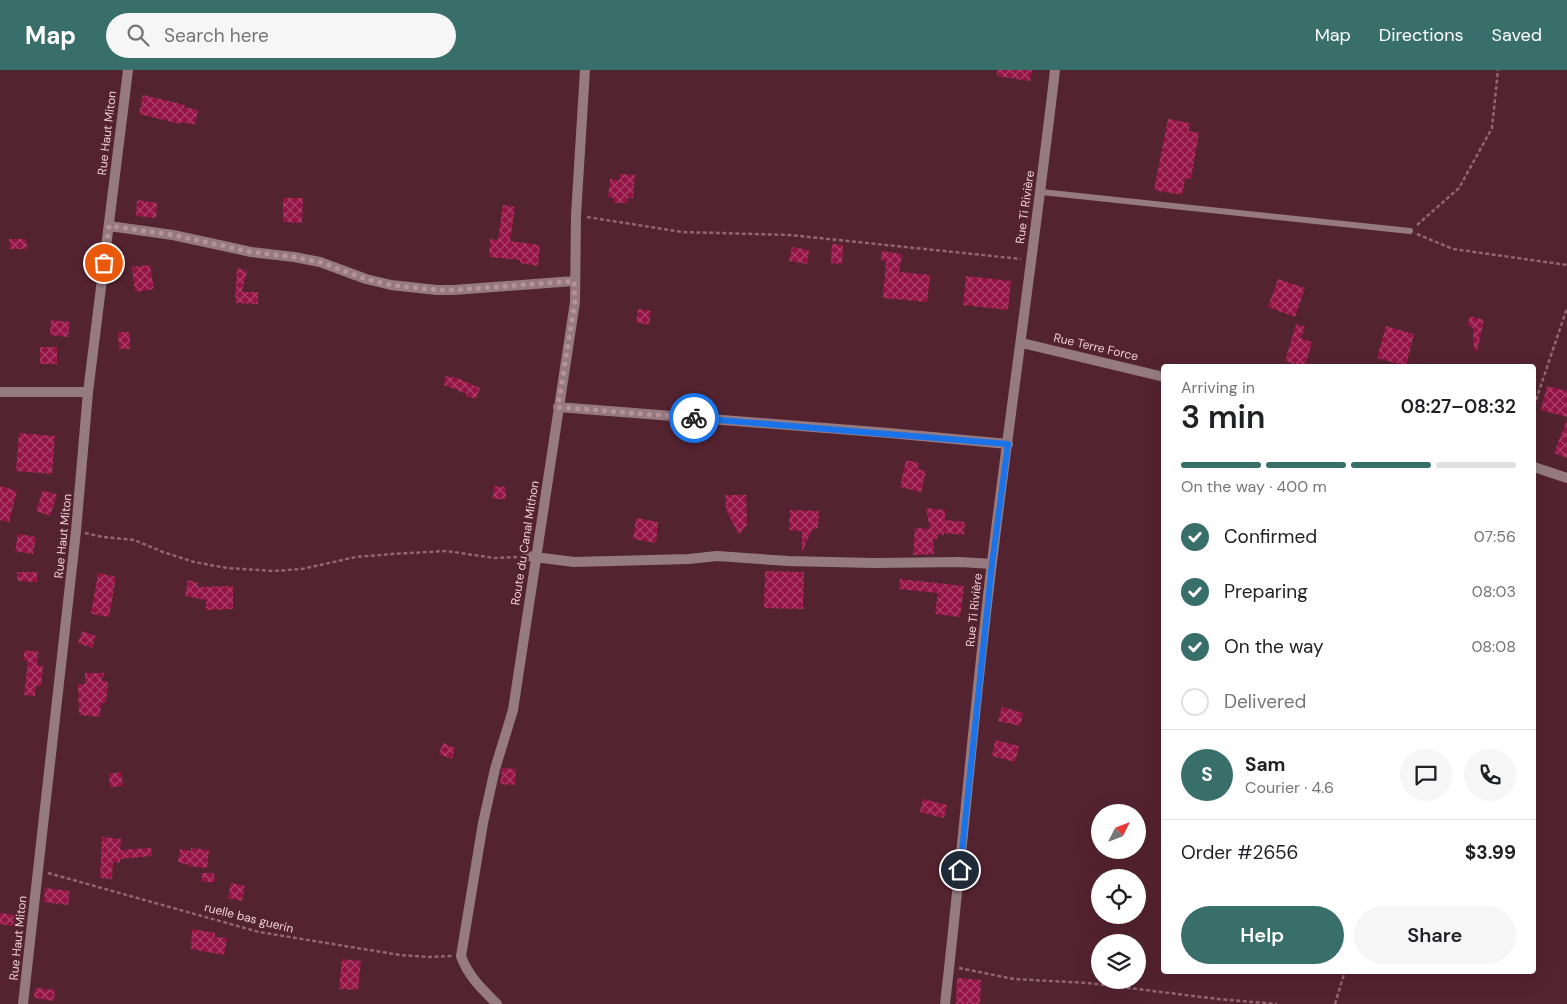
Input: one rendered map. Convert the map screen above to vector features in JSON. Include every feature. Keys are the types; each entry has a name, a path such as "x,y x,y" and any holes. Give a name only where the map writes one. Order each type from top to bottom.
{"street":[{"name":"Rue Haut Miton","path":"23,1004 76,531 88,392 128,70"},
{"name":"Route du Canal Mithon","path":"461,956 483,823 512,710 531,557 575,302 576,215 585,70"},
{"name":"Rue Ti Rivière","path":"945,1004 992,564 1022,343 1030,260 1041,192 1055,70"},
{"path":"109,226 173,235 251,252 312,260 366,279 391,285 454,290 574,281"},
{"name":"Rue Terre Force","path":"1022,343 1161,376"},
{"path":"0,392 88,392"},
{"path":"558,407 889,432 1008,444"},
{"path":"1536,468 1567,478"},
{"path":"531,557 604,563 626,560 689,559 717,556 788,561 874,563 976,562 992,564"},
{"path":"461,956 475,982 497,1004"}],"lane":[{"path":"1041,192 1410,231"}],"path":[{"path":"1498,70 1492,128 1459,188 1410,231 1453,249 1567,265"},
{"path":"576,215 682,232 790,235 1030,260"},
{"path":"1536,400 1567,308"},
{"path":"76,531 103,537 134,540 194,562 227,568 273,571 302,569 356,557 446,551 495,558 531,557"},
{"name":"ruelle bas guerin","path":"38,870 260,932 400,955 428,957 461,956"},
{"path":"950,966 1014,980 1088,984 1278,1004"},
{"path":"1336,1004 1344,974"}],"building":[{"path":"997,70 1032,70 1030,81 997,76"},
{"path":"143,95 198,110 195,125 181,122 180,124 139,114"},
{"path":"1168,119 1190,123 1189,131 1199,133 1191,179 1185,178 1182,195 1154,190"},
{"path":"620,174 635,175 633,198 628,198 627,203 614,203 614,198 608,197 610,179 620,180"},
{"path":"283,198 303,198 302,223 283,222"},
{"path":"137,200 157,203 156,218 136,216"},
{"path":"503,205 515,207 510,241 540,245 538,266 520,263 520,260 489,257 490,239 498,240"},
{"path":"9,239 26,239 27,249 10,249"},
{"path":"832,244 843,245 842,264 831,263"},
{"path":"792,247 809,250 807,264 789,261"},
{"path":"882,251 902,254 899,272 930,275 927,302 883,298 886,261 881,260"},
{"path":"150,265 154,289 135,292 132,267"},
{"path":"237,268 247,271 242,292 258,292 258,304 235,303"},
{"path":"966,276 1011,281 1008,310 963,305"},
{"path":"1278,279 1305,288 1295,317 1268,307"},
{"path":"638,309 651,311 649,325 636,322"},
{"path":"1470,316 1484,320 1477,351 1474,350 1473,328 1468,325"},
{"path":"51,320 70,322 68,337 50,335"},
{"path":"1296,324 1305,327 1301,338 1312,342 1306,364 1293,364 1285,361"},
{"path":"1386,326 1414,334 1406,364 1399,364 1377,358"},
{"path":"118,332 130,332 130,349 119,349"},
{"path":"40,347 57,347 57,364 40,364"},
{"path":"445,376 457,378 480,388 476,399 444,385"},
{"path":"1547,386 1567,391 1567,417 1541,410"},
{"path":"1567,420 1567,458 1554,453"},
{"path":"19,433 55,436 52,474 16,471"},
{"path":"906,460 919,463 918,469 926,471 921,492 900,487"},
{"path":"0,486 17,491 9,522 0,520"},
{"path":"494,486 506,487 506,499 493,499"},
{"path":"43,490 57,495 50,516 36,511"},
{"path":"725,495 746,495 747,525 739,535 726,510"},
{"path":"926,508 945,510 945,520 965,522 964,535 937,534 938,539 933,540 934,554 913,555 915,528 930,529"},
{"path":"790,510 819,511 818,528 812,530 802,552 802,531 789,530"},
{"path":"636,518 658,522 656,543 633,539"},
{"path":"18,534 36,537 33,554 15,551"},
{"path":"765,571 804,572 803,609 764,608"},
{"path":"17,572 37,572 37,582 17,581"},
{"path":"98,573 116,577 109,617 91,614"},
{"path":"900,579 964,586 960,617 935,614 938,593 899,589"},
{"path":"188,580 198,583 198,587 233,586 233,609 206,610 206,600 185,596"},
{"path":"82,631 96,636 92,648 78,643"},
{"path":"24,651 38,651 37,665 43,666 41,686 36,686 35,696 24,695 28,661 24,661"},
{"path":"85,673 105,673 101,680 108,682 106,703 101,703 100,717 79,715 78,684 85,684"},
{"path":"1002,707 1023,713 1020,726 998,721"},
{"path":"995,740 1019,746 1015,762 992,756"},
{"path":"443,743 455,748 452,759 439,754"},
{"path":"502,768 516,769 515,785 500,784"},
{"path":"121,772 123,786 110,787 109,774"},
{"path":"923,799 947,805 944,818 920,812"},
{"path":"102,837 121,839 120,850 151,848 152,856 120,859 120,863 113,862 112,879 100,878"},
{"path":"191,848 209,850 207,868 189,866 178,862 180,849 191,851"},
{"path":"202,873 214,873 215,882 202,882"},
{"path":"231,883 245,886 242,901 228,898"},
{"path":"45,888 70,891 68,905 44,902"},
{"path":"0,913 16,915 14,926 0,924"},
{"path":"192,929 215,933 215,937 227,938 224,955 191,949"},
{"path":"342,959 361,961 358,990 339,989"},
{"path":"957,978 981,980 980,1004 956,1004"},
{"path":"35,988 55,990 54,1001 34,998"}],"way so far":[{"path":"104,263 109,226 173,235 251,252 320,262 366,279 391,285 454,290 574,281 575,302 558,407 694,418"}],"route":[{"path":"694,418 889,432 1008,444 992,564 960,870"}]}
